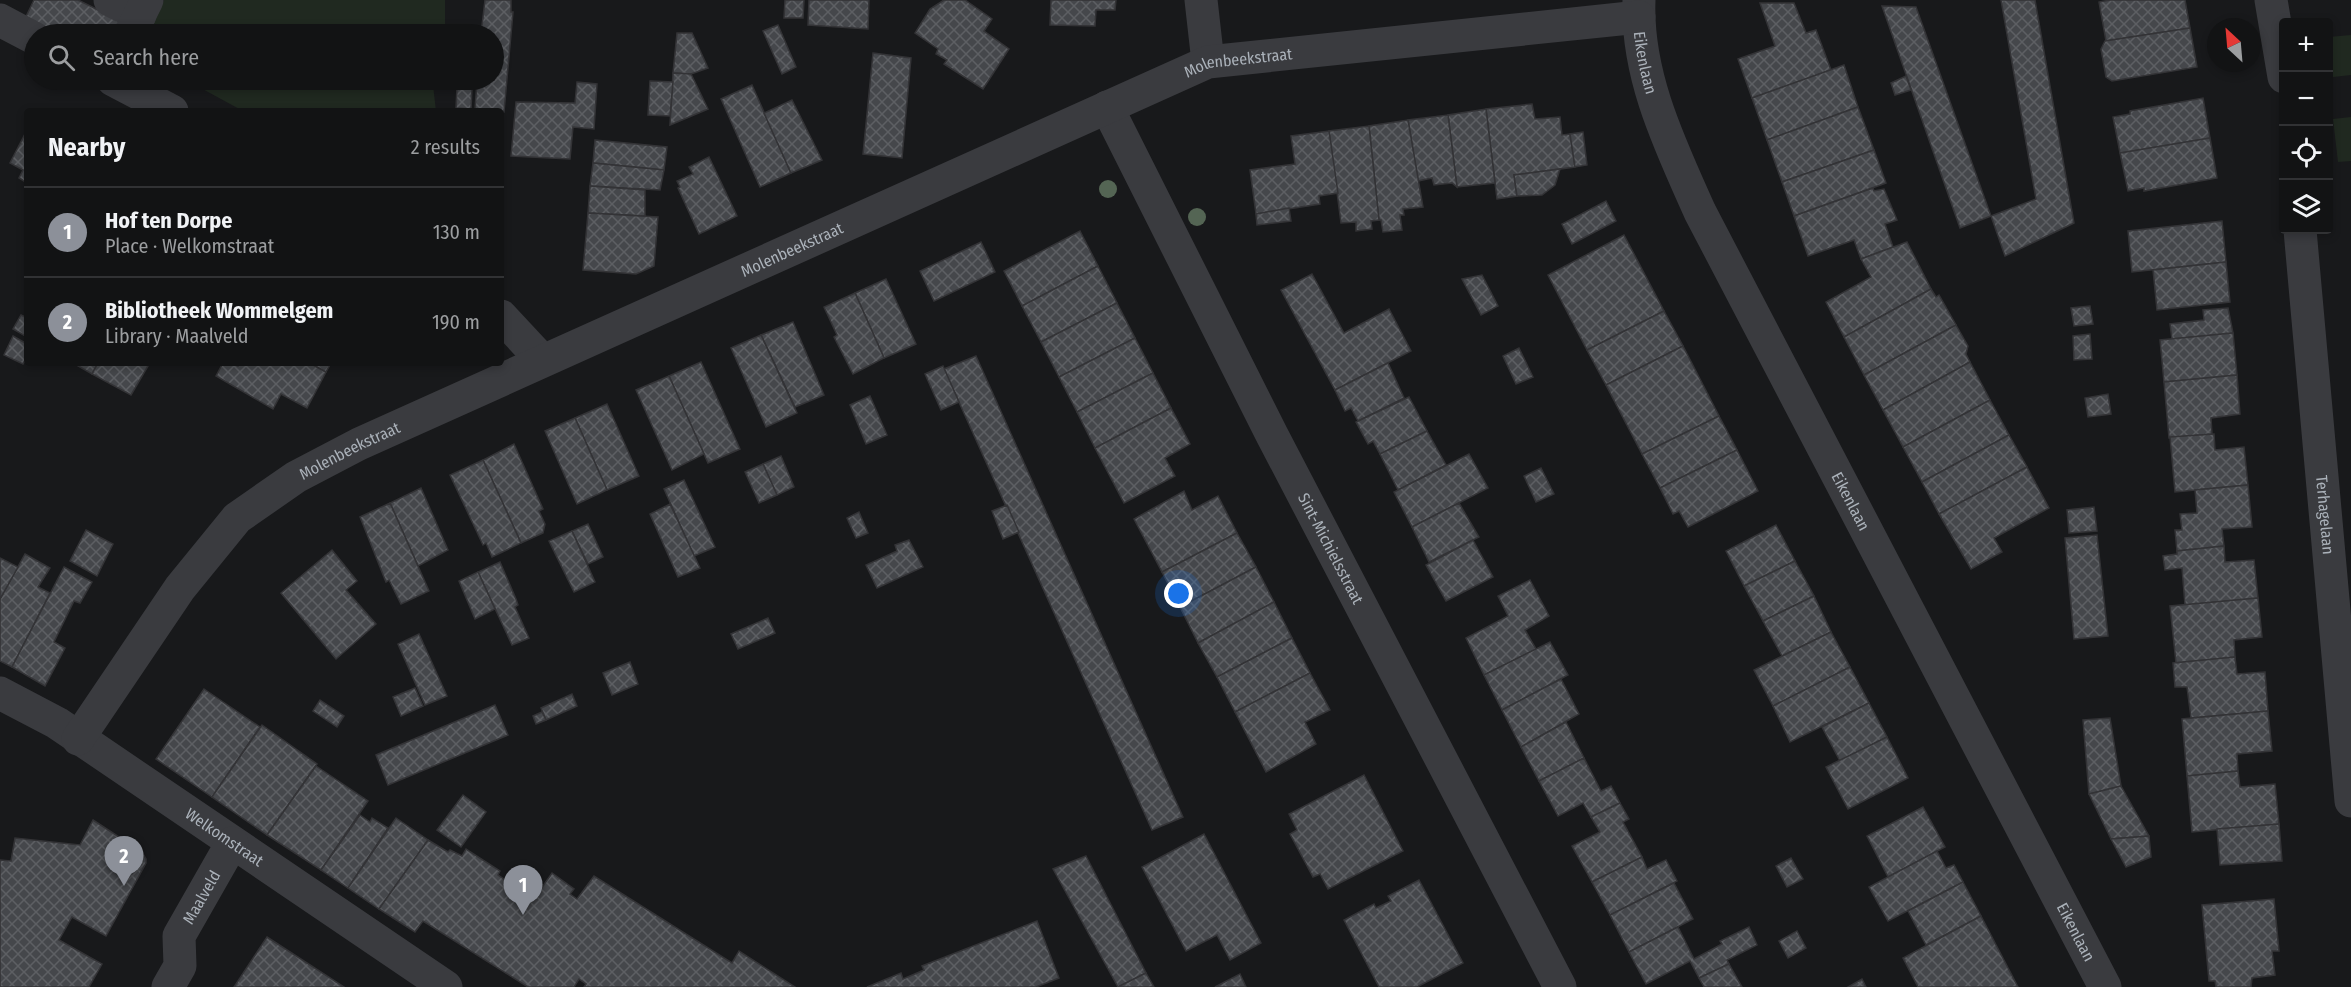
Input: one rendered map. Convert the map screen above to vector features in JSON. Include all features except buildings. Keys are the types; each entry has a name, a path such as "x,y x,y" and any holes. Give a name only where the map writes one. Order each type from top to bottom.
{"street":[{"path":"110,0 139,16"},
{"path":"1201,0 1208,62"},
{"path":"2271,0 2282,72"},
{"name":"Molenbeekstraat","path":"78,739 180,588 237,518 296,477 325,461 542,360 1208,62 1639,8"},
{"name":"Eikenlaan","path":"1639,8 1647,72 1662,126 1700,212 2105,987"},
{"path":"0,20 24,33"},
{"path":"132,90 166,108"},
{"name":"Sint-Michielsstraat","path":"1107,107 1272,435 1560,987"},
{"name":"Terhagelaan","path":"2300,234 2351,801"},
{"path":"504,319 542,360"},
{"name":"Welkomstraat","path":"0,693 57,723 446,987"},
{"name":"Maalveld","path":"168,987 180,966 179,936 232,843"}],"shaded area":[{"path":"164,0 445,0 445,24 153,24"},
{"path":"2351,35 2351,75 2333,77 2333,37"},
{"path":"204,90 434,90 436,108 237,108"},
{"path":"2351,117 2351,161 2338,162 2333,119"}],"place":[{"name":"Bibliotheek Wommelgem","path":"124,886"},
{"name":"Hof ten Dorpe","path":"523,915"}]}
